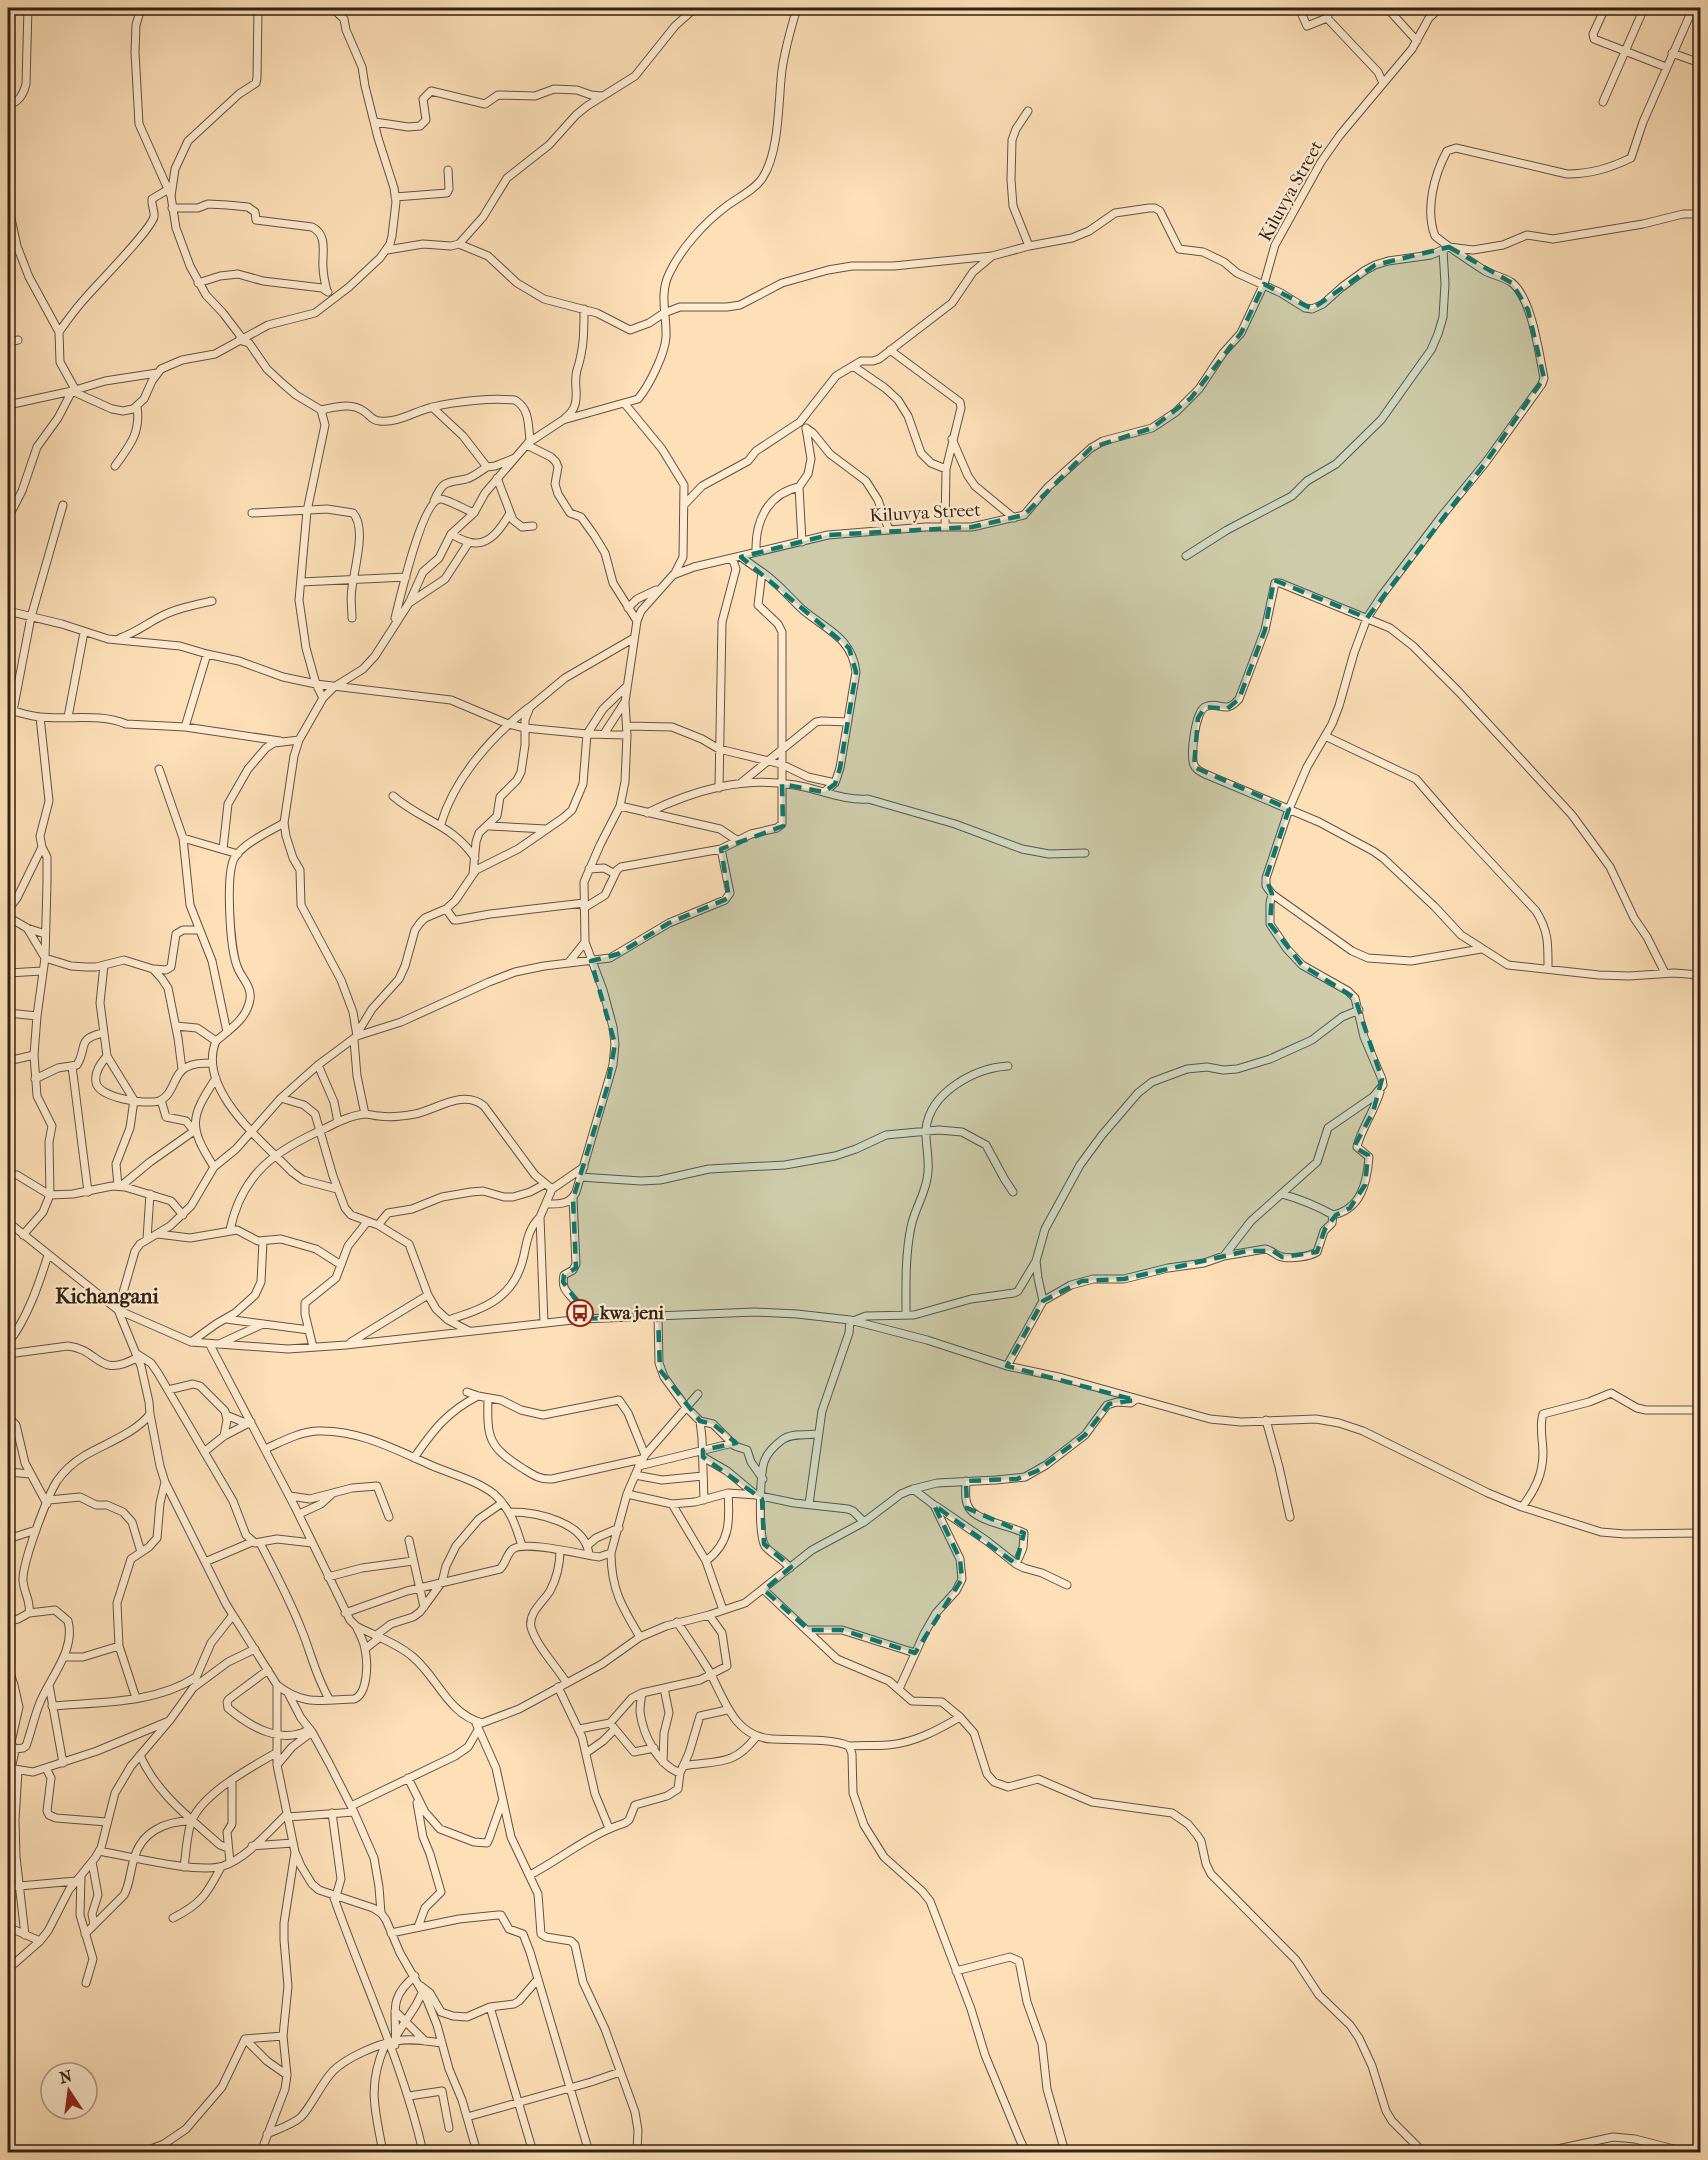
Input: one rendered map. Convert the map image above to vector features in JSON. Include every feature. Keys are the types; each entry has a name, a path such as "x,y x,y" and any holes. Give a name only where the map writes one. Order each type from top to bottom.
{"street":[{"path":"8,105 18,100 24,93 26,84 28,8"},
{"path":"141,8 136,25 135,52 139,124 169,193 180,245 206,295 267,369 296,395 321,410 337,406 355,407 373,420 383,422 397,420 432,407 466,402 515,400 522,405 528,416 530,440 528,444"},
{"path":"169,193 175,169 188,141 239,94 256,83 258,8"},
{"path":"332,8 344,19"},
{"path":"8,405 44,399 105,381 157,372 182,360 215,354 268,325 315,313 368,270 387,250 392,236 395,197 364,86 362,67 346,30 345,8"},
{"path":"387,250 423,244 451,246 459,244 483,218 507,178 549,145 576,115 635,76 675,26 695,8"},
{"path":"563,420 638,399 651,379 665,342 663,297 669,274 693,238 726,206 758,184 767,170 779,111 787,41 797,8"},
{"path":"1299,8 1306,27 1327,18 1329,12 1336,8"},
{"path":"1387,8 1417,41"},
{"name":"Kiluvya Street","path":"573,1199 607,1088 615,1044 608,1006 585,942 584,882 620,806 625,782 627,726 625,702 634,638 641,611 673,575 694,567 828,535 972,527 1024,515 1048,487 1091,448 1103,441 1152,428 1191,398 1223,353 1241,333 1265,280 1275,244 1311,179 1341,135 1412,49 1429,18 1440,8"},
{"path":"1605,8 1593,33 1594,39 1666,67"},
{"path":"1603,102 1644,8"},
{"path":"1481,949 1411,961 1368,958 1352,951 1272,894 1266,886 1266,878 1289,809 1307,767 1339,706 1366,618 1441,517 1486,462 1544,378 1528,310 1521,293 1512,283 1446,249 1435,236 1431,211 1433,188 1447,151 1456,148 1567,174 1582,174 1614,166 1633,154 1643,122 1693,8"},
{"path":"1327,18 1378,72 1383,83"},
{"path":"1672,53 1701,63"},
{"path":"375,122 408,127 420,126 426,120 423,99 431,92 483,104 489,104 498,95 535,96 559,89 578,90 602,96"},
{"path":"1028,111 1016,129 1012,140 1011,180 1013,206 1029,246"},
{"path":"395,197 447,193 449,189 448,170"},
{"path":"59,332 153,219 152,199 169,193"},
{"path":"172,208 198,208 208,204 248,207 255,212 256,220 312,227 317,230 324,241 323,271 331,300"},
{"path":"8,206 17,246 29,277 59,332 60,362 74,391 99,405 112,409 129,410 137,406 146,396 157,372"},
{"path":"459,244 488,256 517,283 544,299 606,316 630,330 649,323 664,313 688,305 727,307 740,304 751,301 782,283 842,267 894,266 992,256 1072,238 1089,231 1115,213 1155,208 1164,217 1179,249 1203,252 1224,262 1237,273 1248,278 1265,280 1305,308 1312,309 1323,304 1342,287 1376,265 1418,258 1446,249 1473,250 1503,245 1527,235 1553,239 1643,224 1683,214 1701,214"},
{"path":"1186,556 1227,530 1292,496 1307,481 1326,471 1347,455 1381,420 1431,350 1438,334 1443,317 1446,249"},
{"path":"684,505 702,486 748,461 756,452 800,422 836,376 865,359 876,360 898,346 952,303 973,272 992,256"},
{"path":"198,283 220,276 237,274 263,281 316,287 327,291"},
{"path":"365,1114 358,1086 357,1036 353,1012 341,980 301,905 300,870 289,847 284,823 294,756 299,740 323,698 334,687 363,669 375,656 394,623 409,603 423,572 439,558 451,534 474,513 485,493 528,444 573,412 576,404 577,370 582,357 584,309"},
{"path":"8,342 18,340"},
{"path":"890,350 960,402 961,408 946,470 945,527"},
{"path":"853,366 898,400 908,416 921,453 931,463 946,470"},
{"path":"8,518 22,491 38,447 74,391"},
{"path":"625,404 662,448 684,485 683,557 673,575"},
{"path":"115,466 134,440 139,420 137,406"},
{"path":"432,407 464,436 487,467"},
{"path":"321,410 326,430 321,443 307,511 299,600 300,622 316,684 323,698"},
{"path":"800,422 813,433 830,454 866,481 878,500 889,530"},
{"path":"802,542 799,487 810,468 806,428"},
{"path":"952,439 968,476 975,486 1014,518"},
{"path":"528,444 556,462 558,467 555,484 558,494 570,513 581,517 594,535 605,553 613,583 637,621"},
{"path":"394,623 418,537 439,490 448,481 472,477 487,467 516,457"},
{"path":"497,478 510,513 517,524 522,527 534,526"},
{"path":"756,552 756,532 767,506 785,491 799,487"},
{"path":"434,501 445,499 474,513"},
{"path":"63,505 31,617 10,711 40,717 117,720 126,724 185,727 280,741 299,740"},
{"path":"252,513 341,510 353,513 358,519 359,532 352,587 352,618"},
{"path":"451,534 469,543 484,541 496,534 510,513"},
{"path":"409,603 445,579 469,543"},
{"path":"741,556 776,582 806,612 826,626 849,648 855,661 856,672 846,744 835,783 824,792"},
{"path":"683,557 694,567"},
{"path":"719,788 722,622 736,569 732,558"},
{"path":"446,909 454,920 457,920 490,914 584,905 605,895 617,870 626,866 721,849 751,834 780,826 783,820 782,632 778,624 758,605 762,572"},
{"path":"301,582 406,577"},
{"path":"1665,974 1647,937 1634,918 1610,867 1572,815 1467,700 1390,628 1280,583 1275,583 1265,630 1239,699 1227,709 1212,706 1205,707 1199,713 1193,752 1196,769 1322,823 1383,858 1461,935 1508,965 1629,976 1701,975"},
{"path":"628,608 637,599 661,588"},
{"path":"116,639 131,634 159,617 212,601"},
{"path":"8,611 62,624 108,639 180,646 239,661 283,677 316,684 451,700 508,724 525,728 627,735"},
{"path":"68,717 84,632"},
{"path":"441,824 453,793 463,778 508,724 565,678 634,638"},
{"path":"185,727 207,654"},
{"path":"357,1036 372,1009 399,979 415,930 420,923 425,918 446,909 455,901 473,874 482,867 518,849 572,810 582,784 587,734 603,709 628,685"},
{"path":"604,734 625,702"},
{"path":"473,874 479,833 497,816 503,792 517,780 521,772 525,720 530,707"},
{"path":"23,1235 43,1212 50,1195 49,1142 52,1126 37,1096 34,1055 45,958 47,861 40,836 48,801 40,717"},
{"path":"742,782 818,721 848,722"},
{"path":"627,726 672,727 719,748 781,764 808,777 835,783"},
{"path":"1325,736 1416,780 1536,911 1548,936 1548,969"},
{"path":"224,849 228,804 236,788 257,756 280,741"},
{"path":"159,770 183,838 188,895 212,961 227,1032"},
{"path":"647,813 682,797 742,782 755,781 824,792 854,800 871,800 956,825 1022,849 1049,854 1085,853"},
{"path":"393,796 404,805 441,824 462,841 482,867"},
{"path":"620,806 720,829 738,841"},
{"path":"284,823 257,839 238,854 230,871 232,940 237,967 250,988 250,1000 238,1023 216,1041 212,1063 216,1078 233,1111 292,1172 303,1180 337,1189"},
{"path":"489,826 546,829"},
{"path":"183,838 238,854"},
{"path":"8,910 42,848"},
{"path":"213,1345 249,1423 299,1514 345,1613 356,1626 365,1649 365,1678 361,1694 354,1699 301,1700 289,1695 277,1685 233,1615 165,1482 137,1356 118,1310 135,1251 147,1239 158,1234 183,1215 198,1195 213,1167 236,1149 281,1098 318,1065 357,1036 401,1022 515,972 569,962 610,958 648,934 725,900 729,897 730,887 721,849"},
{"path":"589,869 604,868 615,874"},
{"path":"1272,894 1269,921 1273,931 1302,965 1352,994 1359,1010 1364,1037 1383,1085 1373,1112 1359,1139 1358,1147 1369,1157 1365,1185 1350,1208 1333,1215 1303,1200 1282,1194"},
{"path":"567,906 584,917"},
{"path":"8,917 27,928 45,934"},
{"path":"27,928 45,958 72,966 104,965 124,960 162,970 171,967 176,934 183,930 199,930"},
{"path":"569,962 585,942"},
{"path":"104,965 100,990 107,1056 134,1100 130,1128 116,1164 119,1186"},
{"path":"107,1056 97,1070 98,1088 111,1096 134,1100 151,1102 161,1100 169,1092 182,1069 168,988 153,969"},
{"path":"8,973 42,971"},
{"path":"851,1321 866,1316 924,1313 971,1299 1018,1291 1036,1260 1045,1228 1071,1178 1102,1135 1138,1093 1152,1082 1187,1069 1207,1067 1223,1070 1237,1069 1270,1059 1312,1040 1342,1017 1359,1010"},
{"path":"8,1013 37,1016"},
{"path":"176,1026 197,1028 216,1041"},
{"path":"35,1079 58,1068 72,1066 79,1062 82,1046 87,1037 103,1032"},
{"path":"8,1061 34,1055"},
{"path":"182,1069 195,1064 212,1063"},
{"path":"318,1065 332,1096 338,1122"},
{"path":"72,1066 87,1192"},
{"path":"906,1315 908,1245 911,1226 927,1181 929,1169 926,1131 932,1109 951,1090 975,1073 994,1067 1008,1066"},
{"path":"119,1186 194,1131 202,1103 216,1078"},
{"path":"1224,1256 1251,1221 1317,1162 1328,1128 1366,1103 1380,1090"},
{"path":"281,1098 304,1105 315,1114 337,1189 351,1215 378,1225 409,1244 436,1310 448,1320 469,1331"},
{"path":"230,1230 235,1207 240,1198 275,1154 294,1142 338,1122 365,1114 403,1116 460,1099 471,1098 484,1106 535,1175 552,1190"},
{"path":"161,1100 166,1117 182,1119 194,1131 213,1167"},
{"path":"580,1177 660,1180 709,1169 785,1165 835,1156 886,1135 926,1131 962,1132 986,1145 1013,1191"},
{"path":"448,1320 486,1306 509,1289 520,1269 531,1229 540,1217 552,1190 584,1167"},
{"path":"8,1174 17,1175 50,1195 87,1192 119,1186 171,1201 183,1215"},
{"path":"378,1225 388,1213 412,1209 442,1197 483,1191 513,1197 545,1184"},
{"path":"147,1239 150,1194"},
{"path":"546,1204 561,1204 573,1199 576,1264 573,1270 564,1275 563,1282 568,1294 579,1304 582,1319"},
{"path":"1007,1366 1043,1301 1082,1281 1124,1279 1265,1249 1282,1257 1311,1255 1319,1248 1324,1231 1333,1220 1333,1215"},
{"path":"540,1217 544,1323"},
{"path":"8,1222 118,1310 191,1342 288,1349 346,1345 582,1319 755,1312 797,1314 851,1321 927,1340 1007,1366 1063,1378 1136,1400 1226,1421 1316,1419 1339,1423 1362,1431 1462,1481 1522,1507 1601,1532 1701,1533"},
{"path":"313,1347 305,1314 305,1303 336,1278 348,1246 367,1222"},
{"path":"8,1235 14,1228"},
{"path":"158,1234 190,1238 237,1230 254,1239 263,1241 281,1239 316,1248 341,1265"},
{"path":"191,1342 246,1305 255,1295 261,1282 263,1241"},
{"path":"8,1343 15,1334 32,1299 48,1255"},
{"path":"1036,1260 1043,1301"},
{"path":"346,1345 428,1295"},
{"path":"658,1316 660,1370 686,1407 700,1421 713,1424 733,1443 747,1450 751,1462 763,1479"},
{"path":"225,1318 309,1330"},
{"path":"809,1504 818,1434 827,1392 849,1333 851,1321"},
{"path":"213,1345 265,1323"},
{"path":"8,1354 68,1346 77,1347 108,1366 126,1364 137,1356"},
{"path":"137,1356 152,1363 233,1501 246,1535 256,1543 287,1595 318,1680 329,1699"},
{"path":"168,1390 196,1384 226,1415 249,1423"},
{"path":"467,1392 501,1400 521,1410 543,1415 620,1400 628,1413 642,1460"},
{"path":"1522,1507 1533,1492 1540,1476 1543,1454 1541,1420 1543,1414 1589,1402 1611,1393 1637,1408 1646,1410 1701,1410"},
{"path":"640,1636 626,1616 616,1592 612,1578 611,1553 627,1494 642,1460 698,1394"},
{"path":"414,1458 450,1413 458,1406 478,1396"},
{"path":"488,1398 488,1424 492,1444 502,1455 535,1477 544,1480 642,1460 703,1454 733,1443"},
{"path":"356,1626 405,1650 428,1672 456,1710 475,1721 488,1722 602,1664 640,1636 677,1622 709,1615 745,1603 812,1550 864,1522 901,1494 937,1483 1017,1479 1037,1471 1084,1436 1107,1406 1118,1402 1129,1404 1136,1400"},
{"path":"29,1613 30,1607 23,1580 36,1530 55,1484 80,1459 131,1430 150,1414"},
{"path":"224,1436 226,1415"},
{"path":"8,1417 16,1425 26,1463 48,1502"},
{"path":"1266,1420 1290,1517"},
{"path":"700,1421 704,1500"},
{"path":"204,1452 224,1436 249,1423"},
{"path":"265,1449 315,1431 335,1432 379,1443 478,1484 493,1494 510,1512 522,1546"},
{"path":"790,1568 779,1556 766,1548 763,1540 759,1496 763,1469 767,1456 784,1438 818,1434"},
{"path":"703,1454 759,1496"},
{"path":"8,1472 31,1474"},
{"path":"635,1475 662,1480 703,1476"},
{"path":"966,1481 967,1503 971,1510 992,1522 1024,1533 1023,1548 1016,1564"},
{"path":"136,1698 119,1646 118,1598 131,1559 154,1543 157,1538 160,1503 165,1482"},
{"path":"290,1496 310,1498 352,1488 377,1486 388,1517"},
{"path":"913,1489 987,1540 1016,1564 1067,1585"},
{"path":"299,1514 321,1504 334,1493"},
{"path":"627,1494 672,1504 704,1500 728,1493 759,1496 794,1503 848,1509 864,1522"},
{"path":"706,1561 720,1549 727,1530 728,1493"},
{"path":"48,1502 80,1497 99,1506 107,1505 123,1512 132,1522 141,1552"},
{"path":"365,1649 391,1624 413,1617 424,1607 442,1582 449,1557 466,1532 502,1503"},
{"path":"672,1504 706,1561 723,1610"},
{"path":"899,1689 936,1613 956,1591 962,1579 960,1559 934,1505"},
{"path":"510,1512 531,1513 552,1518 572,1530 588,1545 589,1555"},
{"path":"588,1545 596,1538 619,1528"},
{"path":"8,1539 36,1530"},
{"path":"205,1562 256,1543 277,1539 312,1543"},
{"path":"409,1540 424,1607"},
{"path":"345,1613 419,1588 500,1569 511,1550 522,1546 603,1557 611,1553"},
{"path":"560,1550 557,1575 550,1590 532,1616 531,1622 537,1640 566,1682"},
{"path":"328,1577 362,1568 413,1561"},
{"path":"764,1590 837,1659 889,1681 912,1701 942,1702 974,1733 987,1774 999,1785 1008,1787 1038,1779 1092,1802 1165,1811 1188,1824 1201,1841 1206,1864 1212,1874 1296,1960 1319,1995 1350,2025 1359,2038 1372,2067 1386,2111 1423,2152"},
{"path":"8,1622 29,1613 51,1609 65,1617 70,1632 64,1657 39,1705 26,1746 15,1749"},
{"path":"193,1688 195,1677 211,1643 233,1615"},
{"path":"586,1753 603,1742 632,1698 642,1693 700,1680 725,1668 728,1664 722,1634 709,1615"},
{"path":"677,1622 711,1675 727,1710 756,1737 835,1742 849,1746 888,1745 906,1742 945,1726 960,1717"},
{"path":"808,1630 842,1630 915,1653"},
{"path":"64,1657 83,1657 106,1652 119,1646"},
{"path":"8,1968 40,1941 48,1931 69,1890 99,1851 112,1803 123,1777 140,1755 170,1720 193,1688 228,1662 255,1649"},
{"path":"8,1667 19,1707 11,1742 15,1749 15,1839 25,1935"},
{"path":"268,1670 229,1699 226,1705 250,1725 275,1733 297,1734 311,1730"},
{"path":"52,1706 136,1698 175,1689 195,1677"},
{"path":"49,1684 63,1763"},
{"path":"277,1685 275,1733 277,1765 295,1852 312,1884 381,1913"},
{"path":"558,1686 579,1729 596,1794 609,1828"},
{"path":"663,1762 664,1733 669,1713 664,1688"},
{"path":"642,1693 640,1712 654,1748 671,1770 735,1758 748,1748 756,1737"},
{"path":"289,1695 301,1718 311,1730 352,1809 376,1865 381,1913 400,1953 421,1988 467,2116 477,2152"},
{"path":"530,1875 584,1841 629,1820 633,1809 638,1804 672,1794 678,1789 681,1769 700,1716 727,1710"},
{"path":"14,1771 33,1772 63,1763 170,1720"},
{"path":"475,1721 496,1768 511,1837 530,1875 540,1904 541,1934 571,1941 575,1945 583,1982 604,2029 638,2120 637,2152"},
{"path":"579,1729 612,1726"},
{"path":"612,1726 634,1752 654,1748"},
{"path":"277,1765 311,1730"},
{"path":"99,1851 184,1867 221,1867 252,1846 287,1816 332,1813 352,1809 408,1778 455,1756 468,1747 478,1730"},
{"path":"849,1746 852,1754 853,1793 864,1825 884,1857 930,1901 971,2009 985,2055 1026,2152"},
{"path":"184,1867 192,1820 206,1802 232,1780 276,1753"},
{"path":"140,1755 160,1789 219,1845 228,1848"},
{"path":"46,1768 51,1778 47,1811 52,1818 107,1822"},
{"path":"8,1780 14,1771"},
{"path":"408,1778 417,1798 440,1829 482,1843 489,1839 503,1800"},
{"path":"230,1863 227,1832 232,1824 232,1780"},
{"path":"417,1798 423,1837 441,1892 425,1908 418,1926"},
{"path":"332,1813 340,1880 334,1895 391,2041 394,2057 409,2096 423,2152"},
{"path":"85,1934 124,1895 128,1888 134,1857 143,1839 152,1831 170,1824 192,1820"},
{"path":"252,1846 293,1843"},
{"path":"261,2152 285,2089 287,2075 283,2036 288,1993 284,1923 295,1852"},
{"path":"92,1862 98,1895 92,1914 94,1925"},
{"path":"173,1918 193,1908 201,1900 221,1867"},
{"path":"8,1887 78,1878"},
{"path":"78,1878 79,1904 93,1959 86,1983"},
{"path":"391,1933 459,1919 501,1916 507,1927 523,1934 589,2152"},
{"path":"8,1927 40,1941"},
{"path":"956,1971 1010,1957 1019,1961 1028,2002 1042,2044 1047,2089 1065,2152"},
{"path":"391,2041 399,1992 415,1976"},
{"path":"421,1988 430,1993 441,2012 467,2017 490,2007 519,2001 538,1978"},
{"path":"383,2152 373,2094 375,2073 391,2041 406,2022 421,1988"},
{"path":"490,2007 533,2152"},
{"path":"395,2011 425,2041"},
{"path":"246,2038 283,2036"},
{"path":"246,2038 267,2061 287,2075"},
{"path":"119,2152 148,2150 164,2144 186,2129 213,2098 229,2075 246,2038"},
{"path":"267,2134 301,2116 335,2070 348,2060 391,2041 442,2043"},
{"path":"467,2116 620,2072"},
{"path":"409,2096 442,2091 449,2128"},
{"path":"1544,2152 1613,2137 1635,2139 1685,2152"},
{"path":"1411,2141 1415,2152"},
{"path":"159,2152 164,2144"}],"highlighted area":[{"path":"1449,247 1512,283 1528,310 1544,378 1486,462 1367,618 1274,580 1265,630 1239,699 1227,709 1205,707 1198,718 1194,767 1289,809 1266,878 1272,894 1270,924 1302,965 1355,998 1382,1079 1373,1112 1354,1147 1368,1155 1365,1185 1350,1208 1336,1215 1325,1229 1317,1252 1282,1257 1273,1251 1247,1251 1124,1279 1082,1281 1043,1301 1007,1366 1135,1400 1109,1404 1085,1435 1037,1471 1017,1479 966,1481 967,1508 1024,1533 1016,1564 934,1505 960,1559 962,1579 915,1653 842,1630 809,1630 764,1590 791,1567 764,1544 762,1499 703,1457 703,1450 736,1443 713,1424 700,1421 660,1370 658,1316 582,1319 579,1304 563,1282 564,1275 576,1268 573,1199 607,1088 615,1044 591,961 618,954 669,923 729,898 721,849 783,826 782,784 824,792 835,784 840,768 856,672 849,648 741,557 828,535 972,527 1024,515 1091,448 1152,428 1191,398 1241,333 1264,284 1312,309 1375,265"}],"place":[{"name":"kwa jeni","path":"580,1313"}],"district":[{"name":"Kichangani","path":"107,1296"}]}
